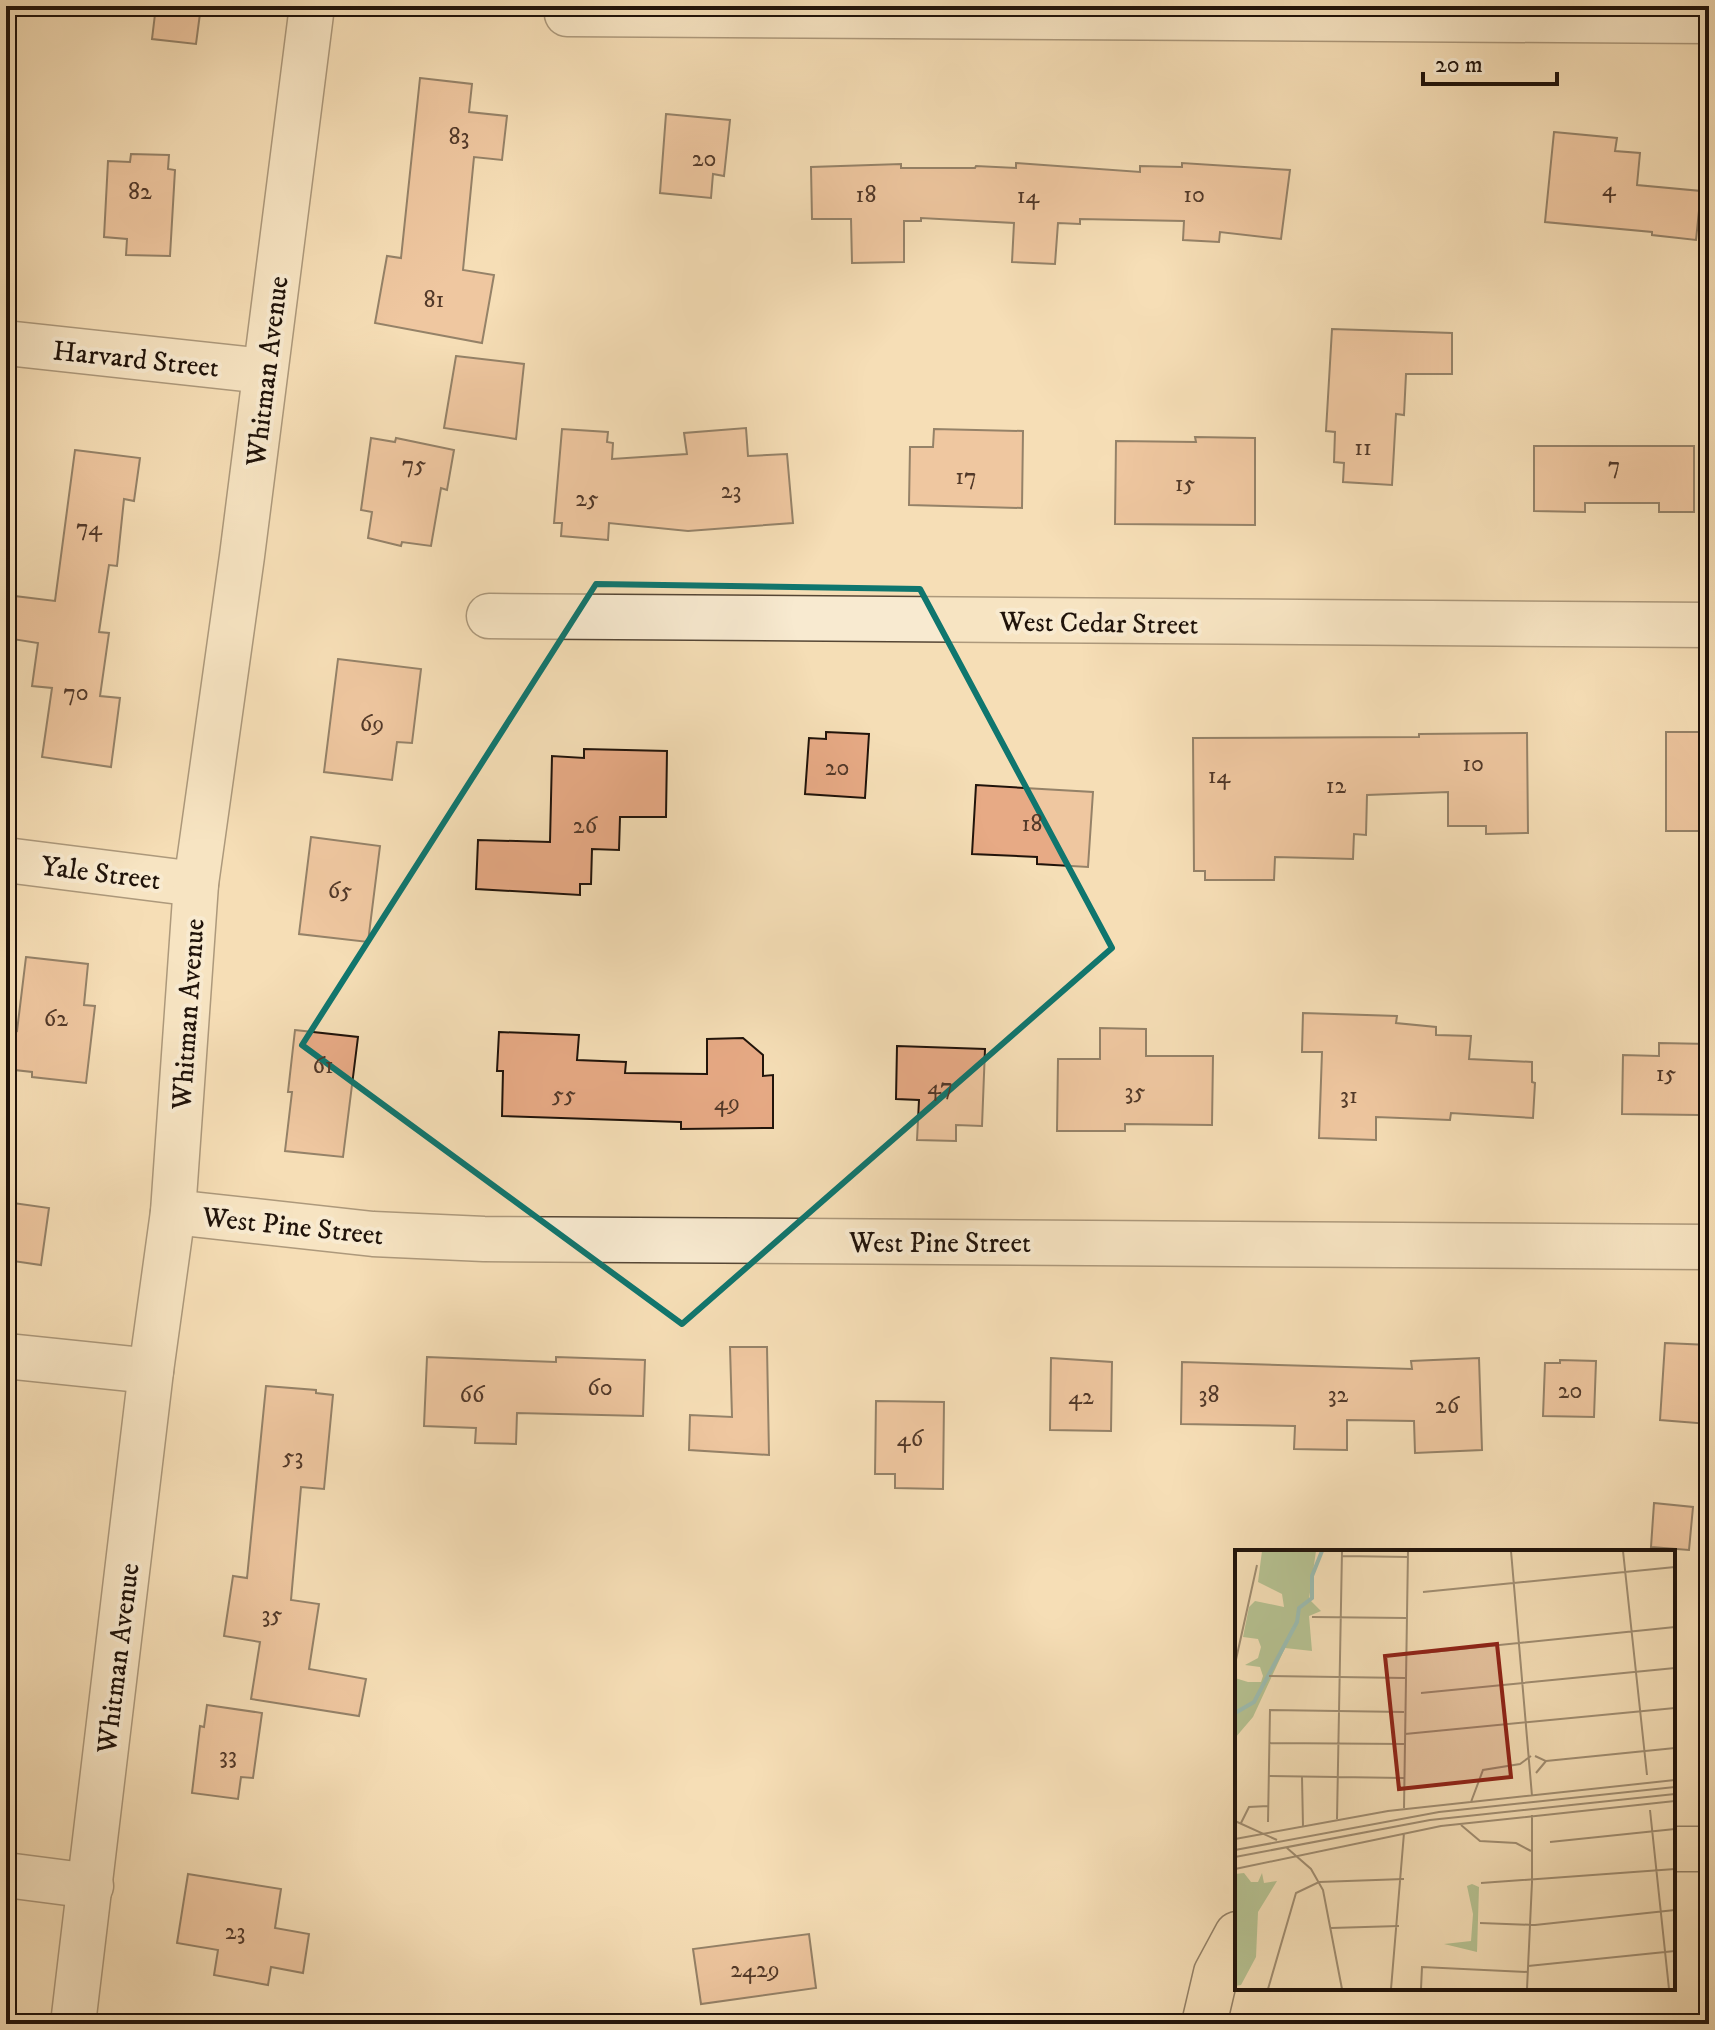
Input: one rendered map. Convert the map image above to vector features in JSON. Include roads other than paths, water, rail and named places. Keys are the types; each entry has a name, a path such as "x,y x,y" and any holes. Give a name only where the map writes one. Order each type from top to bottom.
{"main road":[{"path":"1675,1849 1709,1849"},
{"path":"1204,2024 1216,1973 1235,1938"}],"street":[{"name":"Whitman Avenue","path":"73,2024 151,1371 173,1212 196,884 242,556 312,6"},
{"path":"567,14 1709,21"},
{"name":"Harvard Street","path":"6,343 265,371"},
{"name":"West Cedar Street","path":"489,616 1709,625"},
{"name":"Yale Street","path":"6,860 196,884"},
{"name":"West Pine Street","path":"173,1212 373,1234 484,1239 1709,1247"},
{"path":"6,1356 151,1371"},
{"path":"6,1875 91,1886"}]}
